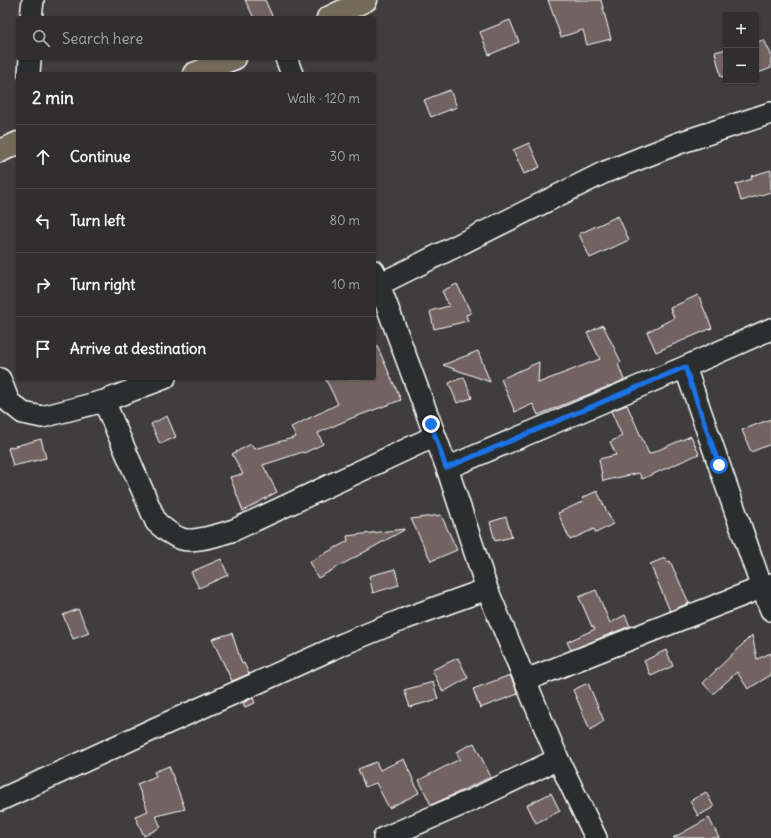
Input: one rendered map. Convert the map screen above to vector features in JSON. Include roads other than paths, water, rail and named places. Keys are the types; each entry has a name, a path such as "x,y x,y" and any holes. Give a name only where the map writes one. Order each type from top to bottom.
{"main road":[{"path":"332,16 366,0"},
{"path":"199,72 230,60"},
{"path":"0,151 16,143"}],"street":[{"path":"31,16 33,0"},
{"path":"29,72 30,60"},
{"path":"287,60 291,72"},
{"path":"596,838 558,759 488,589 435,436 376,281 604,173 679,143 771,113"},
{"path":"446,468 771,329"},
{"path":"685,367 767,586 771,610"},
{"path":"0,379 9,402 23,413 42,417 104,401 160,380"},
{"path":"104,401 156,522 168,533 184,540 209,538 234,530 435,436"},
{"path":"526,680 767,586"},
{"path":"0,800 343,644 404,619 488,589"},
{"path":"384,838 472,800 558,759"}]}
